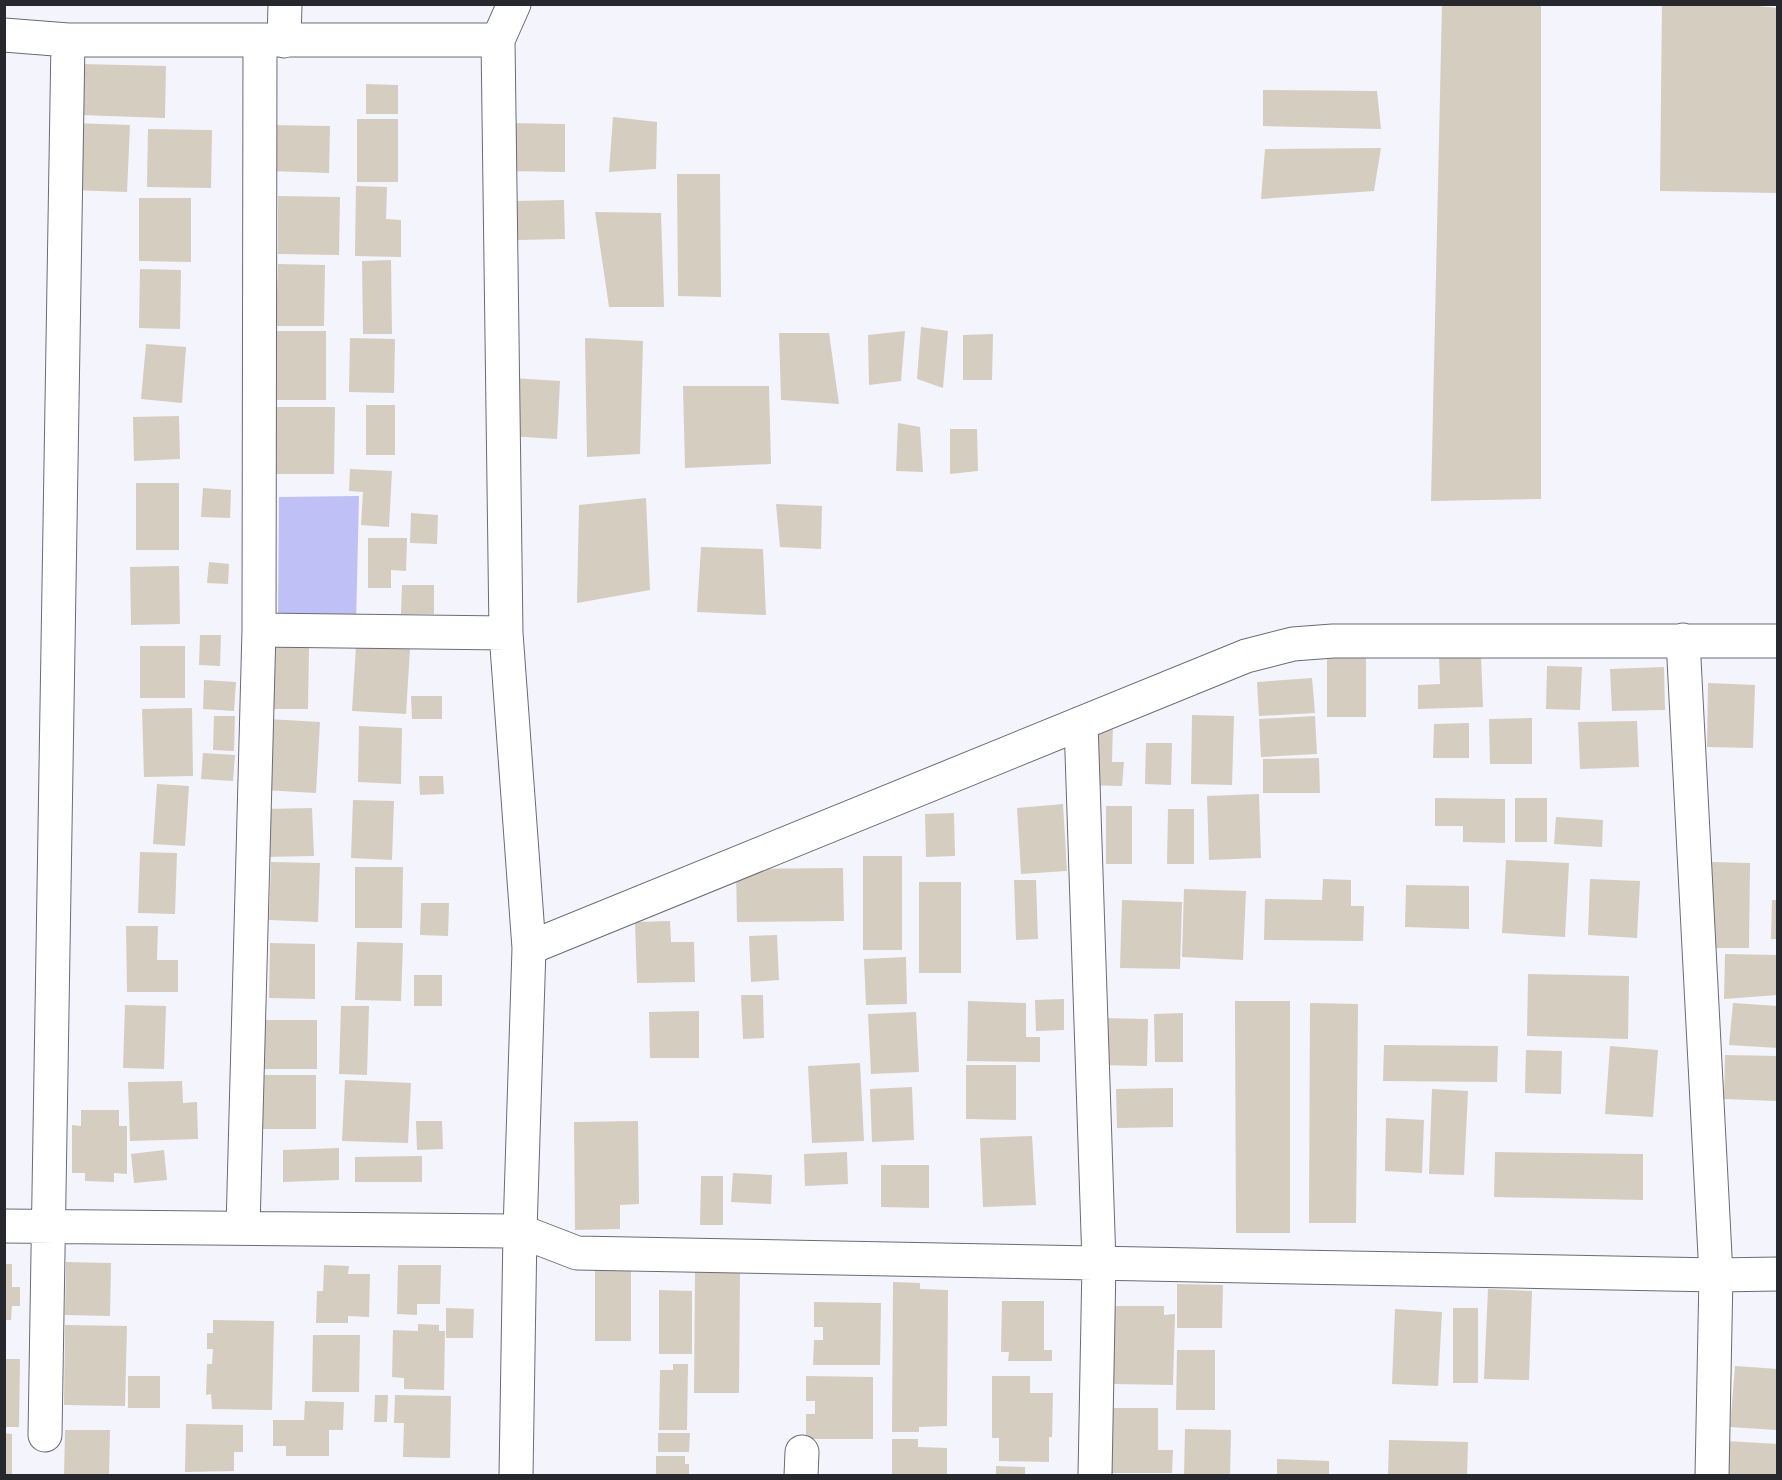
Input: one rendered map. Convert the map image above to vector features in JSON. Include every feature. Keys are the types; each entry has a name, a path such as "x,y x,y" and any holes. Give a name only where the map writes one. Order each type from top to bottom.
{"street":[{"path":"243,1228 272,41 285,4"},
{"path":"514,4 498,40 506,633 528,948 516,1476"},
{"path":"4,35 68,40 498,40"},
{"path":"45,1435 68,40"},
{"path":"259,630 506,633"},
{"path":"1683,640 1716,1275 1712,1476"},
{"path":"528,948 1246,656 1293,644 1345,641 1778,640"},
{"path":"1081,723 1099,1263 1095,1476"},
{"path":"4,1226 520,1231 577,1253 1716,1275 1778,1274"}],"shaded area":[{"path":"359,496 356,624 278,625 279,497"}],"building":[{"path":"1442,4 1541,4 1541,499 1431,501"},
{"path":"1662,4 1738,4 1778,8 1778,193 1660,191"},
{"path":"81,64 166,66 165,118 80,115"},
{"path":"366,84 398,85 398,114 366,114"},
{"path":"1263,90 1377,91 1381,129 1263,126"},
{"path":"613,117 657,122 656,169 609,172"},
{"path":"357,119 398,119 398,182 357,182"},
{"path":"73,123 130,125 127,192 71,190"},
{"path":"505,123 565,124 565,172 504,171"},
{"path":"270,125 330,126 329,173 270,171"},
{"path":"148,129 212,130 211,188 147,187"},
{"path":"1381,148 1374,191 1261,199 1265,149"},
{"path":"677,174 720,174 721,297 678,296"},
{"path":"356,186 387,187 386,219 401,220 401,257 355,256"},
{"path":"278,196 340,197 339,255 278,254"},
{"path":"139,198 191,198 191,262 139,261"},
{"path":"564,200 565,239 517,240 517,201"},
{"path":"595,212 661,213 664,307 609,307"},
{"path":"391,260 392,334 363,334 362,261"},
{"path":"278,264 325,265 324,326 276,326"},
{"path":"140,269 181,270 180,329 139,328"},
{"path":"921,327 948,331 943,388 917,379"},
{"path":"266,331 326,331 326,400 266,400"},
{"path":"905,331 901,381 869,385 868,335"},
{"path":"779,333 829,333 839,404 781,400"},
{"path":"993,334 992,380 963,380 963,335"},
{"path":"350,338 395,339 394,393 349,392"},
{"path":"585,338 643,341 640,454 587,457"},
{"path":"146,344 186,347 182,403 141,399"},
{"path":"512,378 560,381 557,439 508,436"},
{"path":"683,386 769,386 771,464 685,468"},
{"path":"366,405 395,405 395,455 366,455"},
{"path":"268,407 335,407 334,474 268,474"},
{"path":"179,416 180,459 134,461 133,417"},
{"path":"898,423 920,427 923,472 896,471"},
{"path":"950,429 977,429 978,471 950,474"},
{"path":"350,469 392,471 389,527 361,525 363,492 349,491"},
{"path":"136,483 179,483 179,550 136,550"},
{"path":"203,488 231,490 230,518 201,517"},
{"path":"646,498 650,590 577,603 579,505"},
{"path":"776,504 822,506 821,549 780,547"},
{"path":"411,513 438,515 437,544 410,543"},
{"path":"368,538 407,538 406,571 391,570 391,588 368,588"},
{"path":"701,547 763,549 766,615 697,612"},
{"path":"209,562 229,564 228,584 207,583"},
{"path":"179,566 180,624 131,625 130,567"},
{"path":"402,585 434,585 434,614 401,614"},
{"path":"200,635 221,635 220,666 199,665"},
{"path":"140,646 185,646 185,698 140,698"},
{"path":"356,646 410,649 406,714 352,711"},
{"path":"268,647 309,647 308,709 268,709"},
{"path":"1327,654 1366,654 1366,717 1327,717"},
{"path":"1439,656 1481,656 1483,707 1418,709 1418,685 1440,684"},
{"path":"1547,666 1582,667 1580,710 1546,709"},
{"path":"1664,667 1665,710 1612,711 1610,669"},
{"path":"1312,678 1315,713 1259,716 1257,682"},
{"path":"204,680 236,682 234,711 203,709"},
{"path":"1708,683 1755,685 1753,748 1707,747"},
{"path":"411,696 442,696 442,719 412,719"},
{"path":"192,708 193,776 144,777 142,709"},
{"path":"1192,715 1234,716 1232,785 1191,784"},
{"path":"214,716 235,716 234,751 213,750"},
{"path":"1315,716 1317,754 1261,757 1259,719"},
{"path":"1532,718 1532,764 1490,764 1489,719"},
{"path":"268,719 320,722 316,793 264,790"},
{"path":"1095,721 1113,722 1112,762 1124,762 1122,786 1084,785"},
{"path":"1637,721 1639,767 1580,769 1578,722"},
{"path":"1469,723 1469,758 1433,758 1434,724"},
{"path":"359,726 402,728 401,784 358,782"},
{"path":"1146,743 1172,743 1171,785 1145,784"},
{"path":"203,753 235,755 233,781 201,779"},
{"path":"1319,758 1320,793 1263,793 1263,759"},
{"path":"419,776 443,776 444,794 420,795"},
{"path":"157,784 189,786 185,846 153,844"},
{"path":"1259,794 1261,858 1209,860 1207,796"},
{"path":"1435,798 1505,799 1505,843 1463,842 1463,826 1435,826"},
{"path":"1515,798 1547,798 1547,842 1515,842"},
{"path":"353,800 394,801 392,860 351,858"},
{"path":"1063,804 1067,871 1021,874 1017,808"},
{"path":"1106,806 1132,806 1132,864 1106,864"},
{"path":"312,808 314,856 266,857 265,809"},
{"path":"1168,809 1194,809 1194,864 1167,864"},
{"path":"954,813 955,856 926,857 925,814"},
{"path":"1556,817 1603,820 1602,847 1554,844"},
{"path":"140,852 177,853 175,914 138,913"},
{"path":"863,856 902,856 902,950 863,950"},
{"path":"1506,860 1569,863 1565,937 1502,933"},
{"path":"271,862 320,863 318,922 269,920"},
{"path":"1712,862 1750,863 1749,948 1710,948"},
{"path":"355,867 403,867 402,928 355,928"},
{"path":"843,868 844,921 737,922 736,869"},
{"path":"1323,879 1351,880 1351,906 1364,906 1363,941 1264,940 1265,899 1322,900"},
{"path":"1590,879 1640,881 1637,938 1588,935"},
{"path":"1014,880 1036,880 1038,939 1016,940"},
{"path":"919,882 961,882 961,973 919,973"},
{"path":"1406,885 1469,886 1469,929 1405,927"},
{"path":"1184,889 1246,891 1243,960 1182,957"},
{"path":"1122,900 1182,902 1180,969 1120,968"},
{"path":"1772,900 1778,900 1778,939 1771,939"},
{"path":"421,903 449,903 448,936 420,935"},
{"path":"670,921 671,942 694,942 695,982 637,983 635,922"},
{"path":"126,926 158,926 157,960 178,960 178,992 127,992"},
{"path":"777,935 779,980 751,982 749,936"},
{"path":"357,942 403,943 401,1001 355,1000"},
{"path":"270,943 315,944 315,999 269,998"},
{"path":"1725,954 1778,955 1778,995 1724,999"},
{"path":"906,957 907,1004 866,1005 864,959"},
{"path":"1528,974 1629,976 1628,1039 1527,1036"},
{"path":"414,975 442,975 442,1006 414,1006"},
{"path":"741,995 763,995 764,1038 743,1039"},
{"path":"1064,999 1064,1030 1036,1031 1035,1000"},
{"path":"968,1001 1026,1003 1026,1037 1040,1037 1040,1062 967,1061"},
{"path":"1235,1001 1290,1001 1290,1233 1236,1233"},
{"path":"1310,1003 1358,1004 1356,1223 1309,1223"},
{"path":"1733,1003 1778,1006 1778,1048 1729,1045"},
{"path":"125,1005 166,1006 164,1069 123,1068"},
{"path":"341,1006 369,1006 367,1075 339,1074"},
{"path":"699,1011 699,1058 650,1058 649,1012"},
{"path":"916,1012 919,1072 871,1074 868,1014"},
{"path":"1183,1013 1183,1062 1155,1062 1154,1014"},
{"path":"1101,1018 1148,1019 1147,1066 1100,1065"},
{"path":"260,1020 317,1020 317,1069 260,1069"},
{"path":"1384,1045 1498,1046 1497,1082 1383,1081"},
{"path":"1610,1046 1658,1050 1653,1117 1605,1114"},
{"path":"1526,1050 1562,1051 1561,1094 1525,1093"},
{"path":"1725,1055 1777,1056 1776,1101 1724,1099"},
{"path":"860,1063 864,1141 812,1143 808,1066"},
{"path":"966,1065 1016,1065 1016,1120 966,1119"},
{"path":"254,1075 316,1075 316,1129 255,1129"},
{"path":"345,1080 411,1083 408,1143 342,1141"},
{"path":"182,1081 183,1103 197,1102 198,1139 130,1141 128,1082"},
{"path":"912,1087 914,1140 872,1142 870,1089"},
{"path":"1173,1088 1173,1127 1117,1128 1116,1089"},
{"path":"1432,1089 1468,1091 1464,1175 1429,1174"},
{"path":"81,1110 119,1110 119,1126 127,1126 127,1174 114,1173 114,1182 85,1181 85,1173 72,1173 72,1125 81,1126"},
{"path":"1386,1118 1424,1120 1422,1173 1385,1171"},
{"path":"416,1121 442,1121 443,1149 417,1150"},
{"path":"638,1121 639,1204 620,1205 620,1229 575,1230 574,1122"},
{"path":"1032,1136 1036,1205 983,1207 980,1138"},
{"path":"339,1148 339,1180 283,1182 283,1150"},
{"path":"164,1150 167,1180 134,1183 131,1154"},
{"path":"847,1152 848,1184 805,1186 804,1154"},
{"path":"1495,1152 1643,1154 1643,1200 1494,1197"},
{"path":"422,1156 422,1182 355,1182 355,1157"},
{"path":"881,1165 929,1165 929,1208 881,1207"},
{"path":"733,1173 772,1175 771,1204 731,1202"},
{"path":"701,1176 723,1176 723,1225 700,1225"},
{"path":"66,1262 111,1263 110,1316 65,1315"},
{"path":"4,1264 12,1264 12,1287 20,1287 20,1306 12,1306 11,1320 4,1320"},
{"path":"324,1265 349,1266 348,1274 370,1274 369,1317 348,1316 348,1323 316,1323 317,1291 323,1291"},
{"path":"398,1265 441,1265 440,1304 417,1304 417,1315 397,1314"},
{"path":"595,1269 631,1270 631,1341 595,1341"},
{"path":"695,1272 740,1272 739,1393 694,1393"},
{"path":"893,1282 920,1283 920,1289 948,1290 947,1426 919,1427 919,1432 892,1432"},
{"path":"1177,1284 1223,1285 1222,1328 1177,1328"},
{"path":"1488,1289 1532,1291 1529,1380 1484,1379"},
{"path":"659,1290 692,1291 692,1354 659,1354"},
{"path":"1002,1301 1044,1301 1044,1350 1052,1350 1052,1361 1008,1361 1009,1352 1001,1352"},
{"path":"814,1302 881,1303 880,1365 813,1365 814,1340 823,1340 823,1327 814,1327"},
{"path":"1114,1306 1164,1306 1164,1315 1175,1314 1173,1385 1113,1384"},
{"path":"446,1308 474,1309 473,1338 446,1338"},
{"path":"1453,1308 1478,1308 1478,1383 1453,1383"},
{"path":"1395,1309 1442,1312 1438,1386 1392,1384"},
{"path":"213,1320 274,1321 272,1410 212,1409 211,1394 206,1395 207,1364 212,1364 213,1349 207,1349 207,1333 213,1333"},
{"path":"418,1324 439,1325 439,1331 445,1331 444,1390 404,1389 404,1378 392,1377 393,1330 418,1331"},
{"path":"65,1325 127,1326 125,1406 64,1405"},
{"path":"313,1335 360,1335 359,1392 312,1392"},
{"path":"1177,1350 1215,1350 1215,1410 1176,1410"},
{"path":"4,1359 20,1359 19,1427 4,1427"},
{"path":"673,1364 688,1364 687,1430 659,1430 660,1370 673,1370"},
{"path":"1735,1366 1778,1369 1776,1430 1730,1427"},
{"path":"128,1376 160,1376 160,1408 128,1408"},
{"path":"806,1376 873,1377 873,1439 806,1439 806,1414 815,1414 815,1401 806,1401"},
{"path":"992,1376 1030,1376 1030,1393 1053,1393 1049,1462 999,1461 999,1438 992,1438"},
{"path":"375,1395 388,1395 387,1422 374,1422"},
{"path":"395,1395 451,1396 450,1458 403,1457 404,1423 394,1423"},
{"path":"305,1401 344,1402 343,1430 329,1430 329,1456 286,1456 286,1446 273,1446 273,1420 304,1420"},
{"path":"1104,1408 1158,1408 1158,1450 1173,1450 1172,1473 1097,1473"},
{"path":"186,1424 243,1425 243,1452 234,1452 234,1471 185,1472"},
{"path":"1185,1429 1231,1430 1230,1476 1184,1476"},
{"path":"65,1430 110,1430 109,1476 64,1476"},
{"path":"4,1433 12,1434 12,1476 4,1476"},
{"path":"658,1433 690,1433 689,1452 658,1452"},
{"path":"892,1439 918,1439 918,1447 947,1448 947,1476 892,1476"},
{"path":"1389,1440 1468,1442 1467,1476 1388,1476"},
{"path":"1726,1441 1778,1444 1778,1476 1725,1476"},
{"path":"656,1456 685,1456 685,1464 689,1464 689,1476 656,1476"},
{"path":"1277,1459 1329,1461 1329,1476 1277,1476"},
{"path":"996,1466 1025,1467 1025,1476 996,1476"}]}
